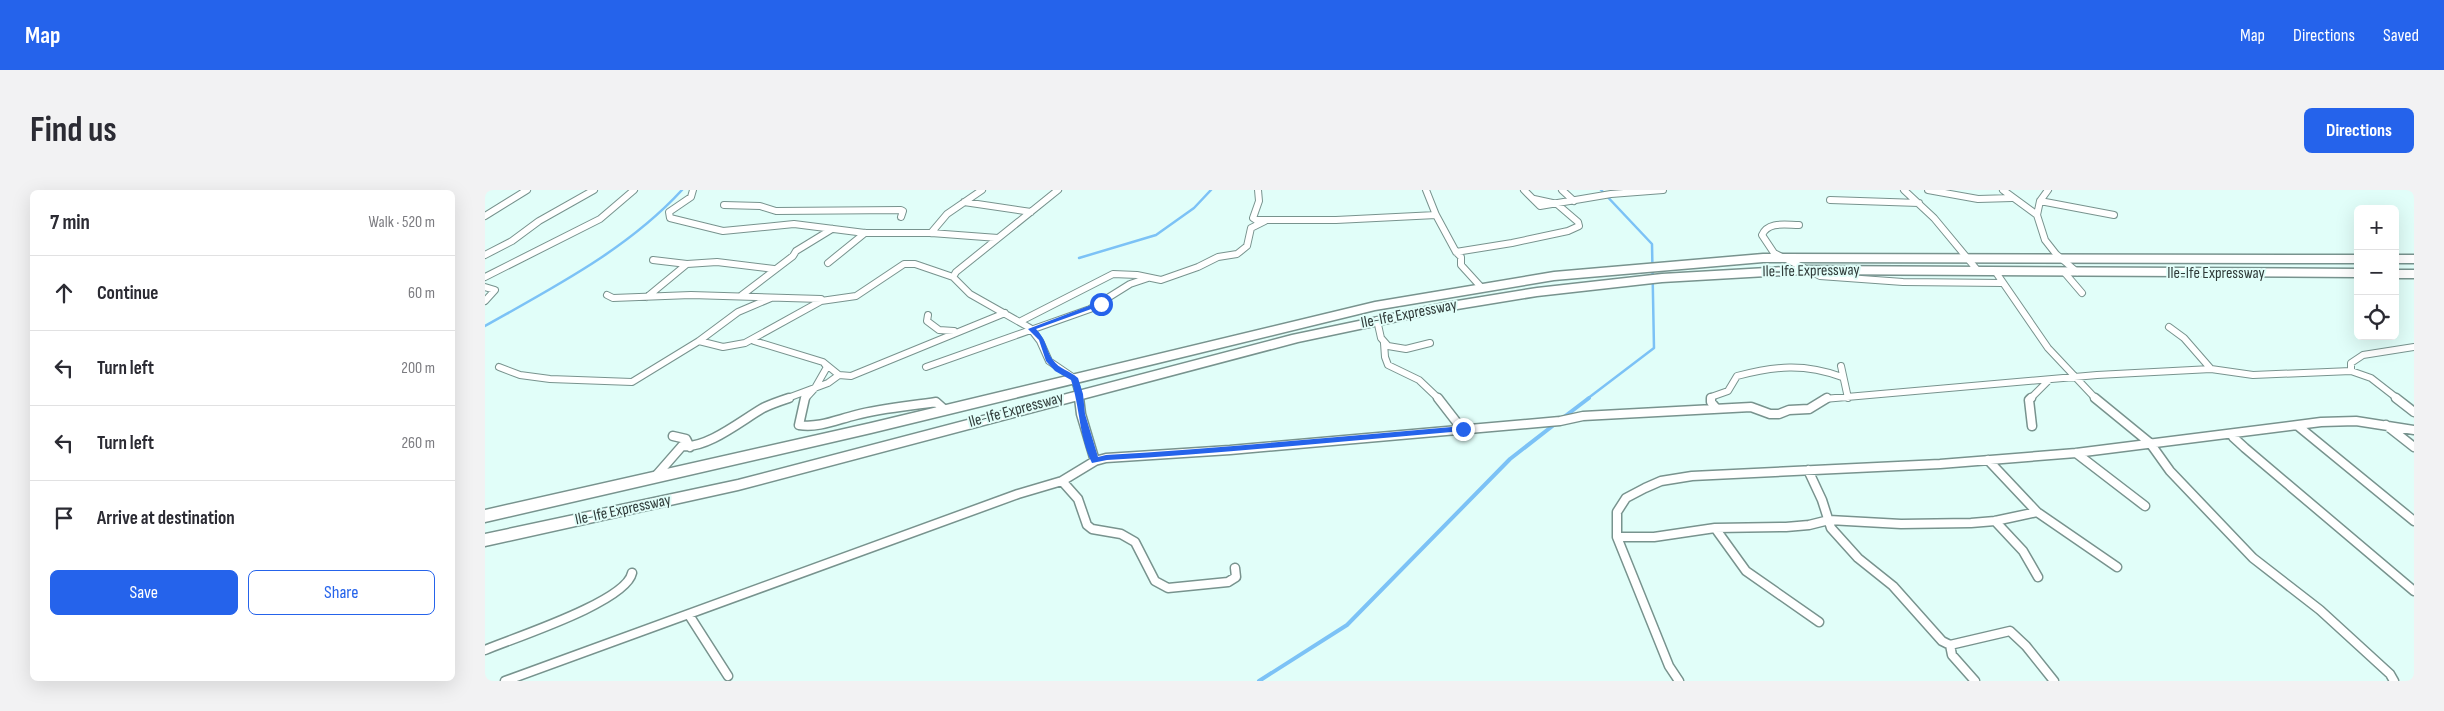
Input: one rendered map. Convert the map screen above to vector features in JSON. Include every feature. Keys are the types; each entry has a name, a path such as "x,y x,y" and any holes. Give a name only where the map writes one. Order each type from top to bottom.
{"highway":[{"name":"Ile-Ife Expressway","path":"485,516 871,428 1375,306 1481,287 1607,270 1713,261 1781,258 1969,258 2068,268 2180,272 2354,274"},
{"name":"Ile-Ife Expressway","path":"485,540 738,485 875,447 1297,338 1463,304 1580,287 1671,278 1804,270 1995,271 2068,268 2166,259 2354,259"},
{"path":"2166,259 2180,272"},
{"path":"2399,259 2414,259"},
{"path":"2399,274 2414,274"},
{"path":"1375,306 1380,320"},
{"path":"871,428 875,447"}],"street":[{"path":"485,216 527,190"},
{"path":"485,255 594,190"},
{"path":"485,277 600,219 634,190"},
{"path":"693,190 691,197 669,212 670,218 723,230 806,225 865,233 931,233 998,238"},
{"path":"931,233 935,226 982,190"},
{"path":"607,295 613,298 742,295 828,300 856,296 899,266 908,263 941,273 955,274 1058,190"},
{"path":"1258,190 1259,201 1253,218 1265,221 1436,215"},
{"path":"1426,190 1436,215 1456,252 1461,257 1461,265 1481,287"},
{"path":"1525,190 1540,206 1611,194 1663,190"},
{"path":"1562,190 1574,201"},
{"path":"1904,190 1919,203 1969,258 1978,271"},
{"path":"1927,190 1978,199 2012,198"},
{"path":"2003,190 2037,215"},
{"path":"2048,190 2040,201 2037,227 2044,241 2068,268 2082,293"},
{"path":"1830,200 1919,203"},
{"path":"2040,201 2115,214"},
{"path":"964,202 1031,212"},
{"path":"1456,252 1478,251 1484,248 1498,247 1579,226 1578,222 1557,204"},
{"path":"724,205 815,212 901,210 903,211 901,218"},
{"path":"806,225 803,224 815,212"},
{"path":"1021,321 1113,274 1137,275 1161,280 1218,257 1243,252 1247,246 1251,228 1265,221"},
{"path":"1799,225 1772,225 1764,230 1762,235 1769,247 1781,258 1820,276 1837,279 2003,283"},
{"path":"742,295 810,241 832,230"},
{"path":"828,264 865,233"},
{"path":"653,260 687,264 717,262 774,269"},
{"path":"647,297 687,264"},
{"path":"1995,271 2048,348 2073,377 2097,400 2150,443 2170,471 2253,558 2320,610 2390,674 2394,681"},
{"path":"955,274 963,289 1021,321 1031,329 1042,340 1048,359 1058,369 1074,378 1079,394 1081,414 1095,461"},
{"path":"926,367 1097,307 1130,284 1148,278"},
{"path":"485,287 495,290 485,301"},
{"path":"499,367 520,375 540,378 631,382 699,341 737,312 771,298"},
{"path":"699,341 727,348 739,347 754,341 760,335 812,306 828,300"},
{"path":"654,478 681,446 690,447 717,436 765,407 815,388 839,375 851,376 860,373 1005,313"},
{"path":"928,315 927,321 938,331 963,330"},
{"path":"1380,320 1385,360 1388,364 1394,370 1406,373 1425,385 1463,429"},
{"path":"2169,327 2184,338 2211,369"},
{"path":"754,341 823,362 839,375"},
{"path":"1383,342 1389,346 1404,348 1430,343"},
{"path":"2351,371 2353,367 2351,363 2363,354 2414,347"},
{"path":"823,362 827,367 815,388 805,398 799,425 807,426 836,422 855,415 936,402 945,410"},
{"path":"1841,366 1848,398"},
{"path":"1716,408 1711,402 1711,397 1728,392 1735,386 1737,376 1748,375 1766,368 1821,369 1842,377"},
{"path":"505,681 1018,494 1062,481 1095,461 1106,458 1230,450 1268,444 1573,420 1583,416 1651,415 1716,408 1751,407 1770,414 1779,414 1789,410 1809,409 1826,398 1848,398 2073,377 2211,369 2253,375 2351,371 2371,378 2414,412"},
{"path":"2032,426 2029,400 2049,380"},
{"path":"1679,681 1669,666 1617,537 1617,512 1626,498 1661,481 1692,476 1988,460 2076,453 2338,422 2385,424 2414,430"},
{"path":"2385,424 2414,447"},
{"path":"2298,426 2414,521"},
{"path":"2233,434 2233,438 2414,591"},
{"path":"673,436 686,439 690,447"},
{"path":"2076,453 2145,506"},
{"path":"1988,460 2037,512 2117,567"},
{"path":"1808,470 1831,528 1843,544 1893,586 1942,642 1950,645 2010,631 2026,646 2054,681"},
{"path":"1062,481 1077,499 1087,525 1092,529 1121,534 1135,542 1141,550 1155,581 1169,588 1228,582 1235,577 1235,568"},
{"path":"1617,537 1654,537 1715,528 1786,527 1829,520 1918,525 1995,520 2037,512"},
{"path":"1995,520 2023,551 2038,577"},
{"path":"1715,528 1746,571 1819,622"},
{"path":"485,650 596,605 615,594 631,578 632,573"},
{"path":"689,615 728,676"},
{"path":"1950,645 1953,655 1975,681"}],"waterway":[{"path":"485,326 589,266 614,249 638,231 682,190"},
{"path":"1079,258 1156,235 1194,208 1211,190"},
{"path":"1587,399 1654,348 1652,244 1601,190"},
{"path":"1564,417 1589,398"},
{"path":"1259,681 1347,625 1510,459 1555,424"}],"route":[{"path":"1101,304 1031,329 1042,340 1048,359 1058,369 1074,378 1079,394 1081,414 1095,461 1106,458 1230,450 1268,444 1463,429"}]}
